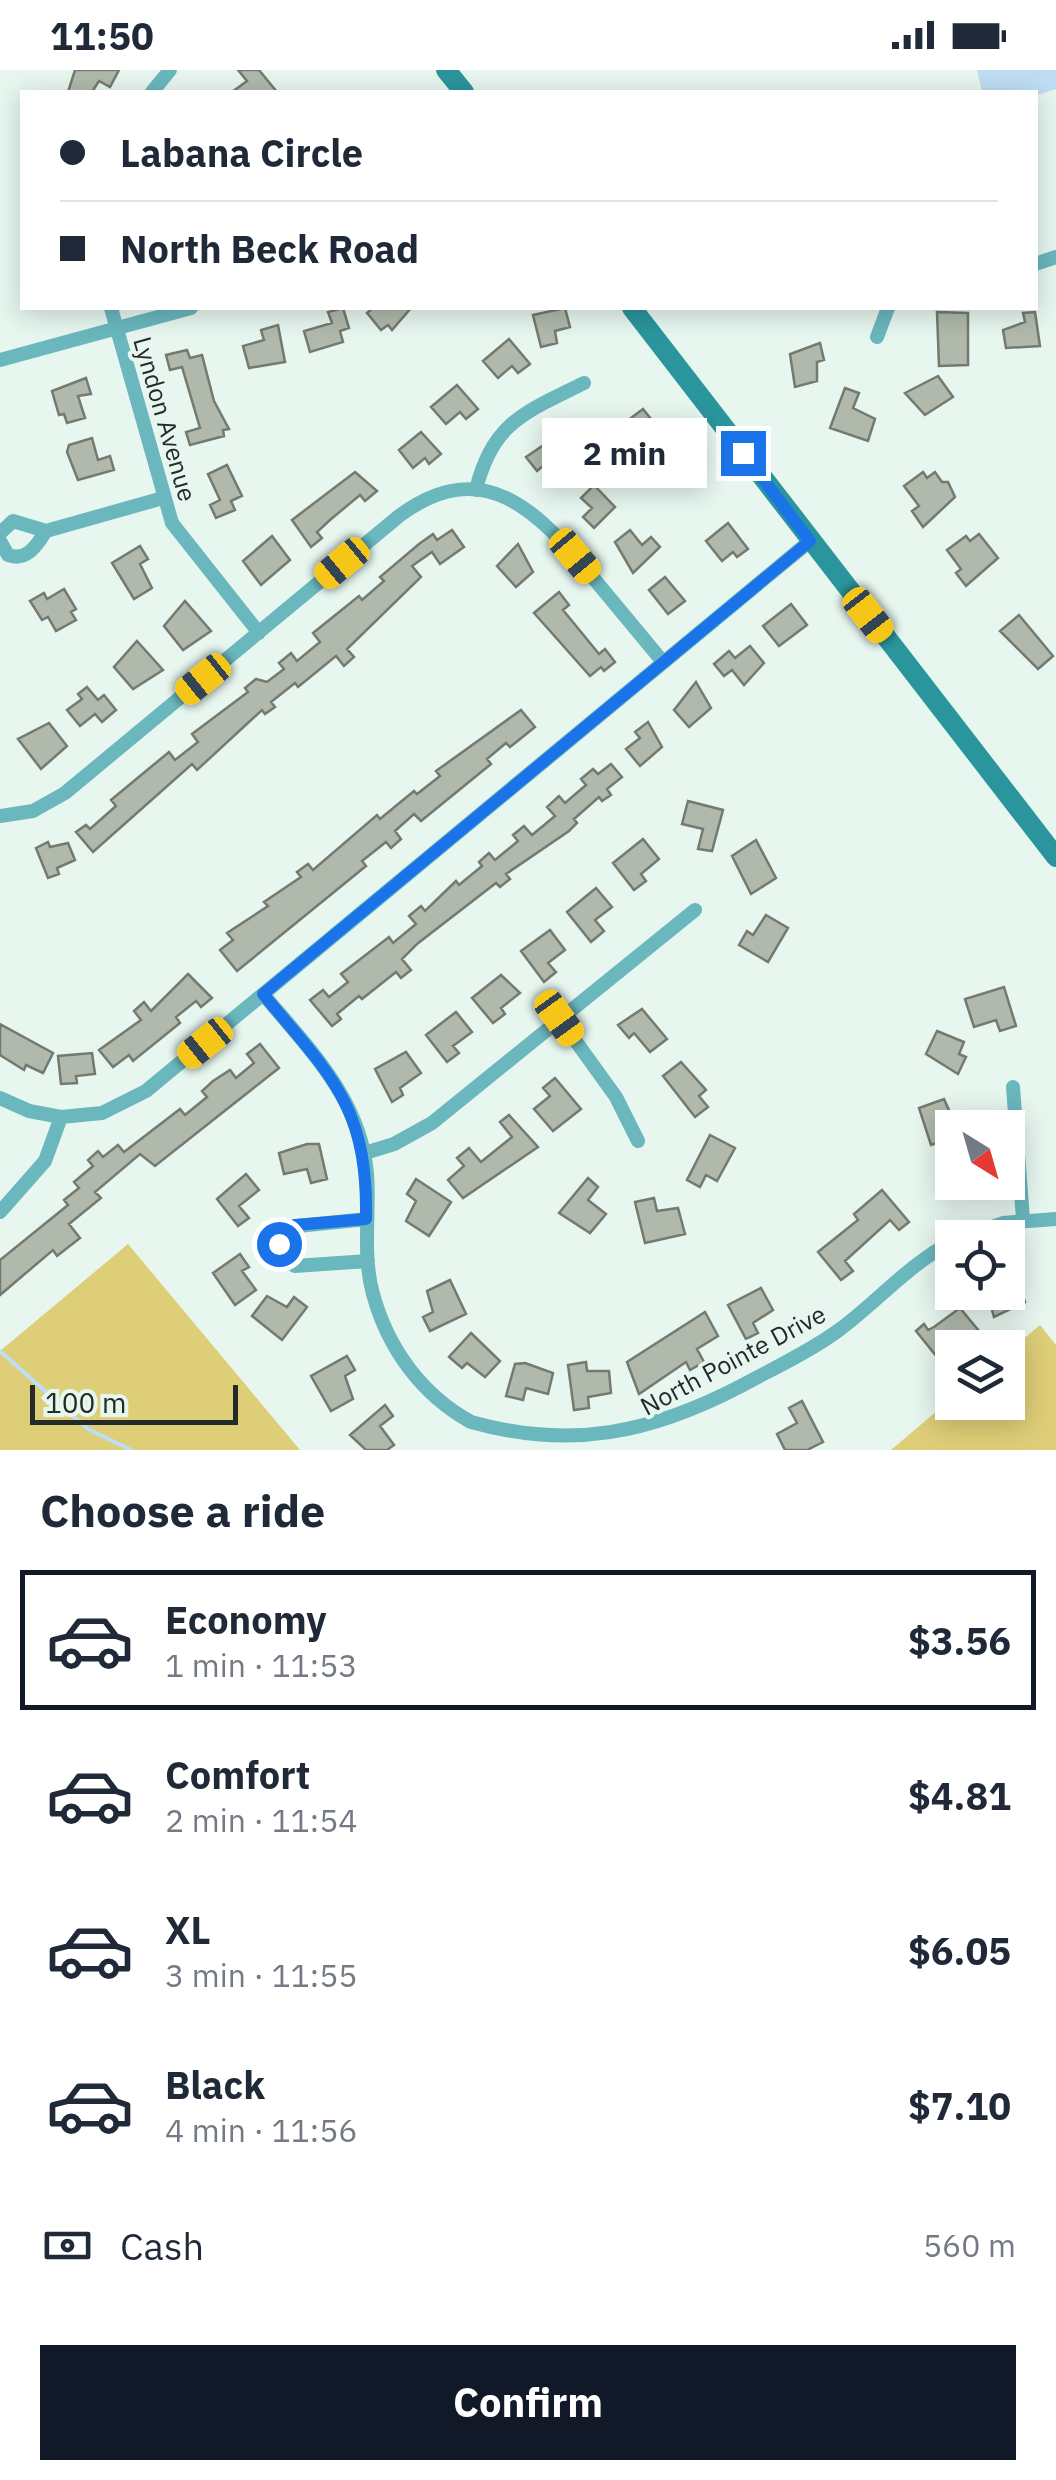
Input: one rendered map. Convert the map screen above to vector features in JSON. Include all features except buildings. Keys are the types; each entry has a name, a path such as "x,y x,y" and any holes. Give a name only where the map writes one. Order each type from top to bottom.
{"main road":[{"path":"446,70 462,90"},
{"path":"634,310 810,541 1053,846"}],"street":[{"path":"154,90 170,70"},
{"name":"Lyndon Avenue","path":"111,310 163,498 180,538 258,633"},
{"path":"0,360 183,310"},
{"path":"877,337 887,310"},
{"path":"476,490 484,458 507,426 584,383"},
{"path":"0,816 33,811 65,793 412,506 442,493 476,490 510,498 544,520 663,662"},
{"path":"0,533 18,520 46,530 163,498"},
{"path":"0,541 8,555 21,557 33,550 46,530"},
{"path":"0,1098 29,1111 62,1117 102,1113 135,1099 810,541"},
{"path":"364,1154 394,1144 432,1123 695,910"},
{"name":"North Pointe Drive","path":"263,994 340,1089 364,1154 368,1261 373,1294 387,1333 430,1392 491,1432 524,1443 564,1449 616,1443 642,1435 811,1349 935,1255"},
{"path":"559,1018 616,1096 638,1141"},
{"path":"1014,1087 1023,1220 1056,1219"},
{"path":"0,1212 45,1161 62,1117"},
{"path":"366,1219 295,1225 282,1232 279,1244 284,1259 295,1266 368,1261"}],"shaded area":[{"path":"128,1244 300,1450 0,1450 0,1351"},
{"path":"1040,1325 1056,1345 1056,1450 891,1450 935,1412 935,1420 1025,1420 1025,1338"}],"water":[{"path":"977,70 1056,70 1056,89 1038,95 1038,90 982,90"}],"waterway":[{"path":"0,1351 88,1429 131,1450"}],"route":[{"path":"279,1244 288,1227 366,1219 367,1178 360,1136 348,1102 332,1076 263,994 810,541 743,453"}]}
